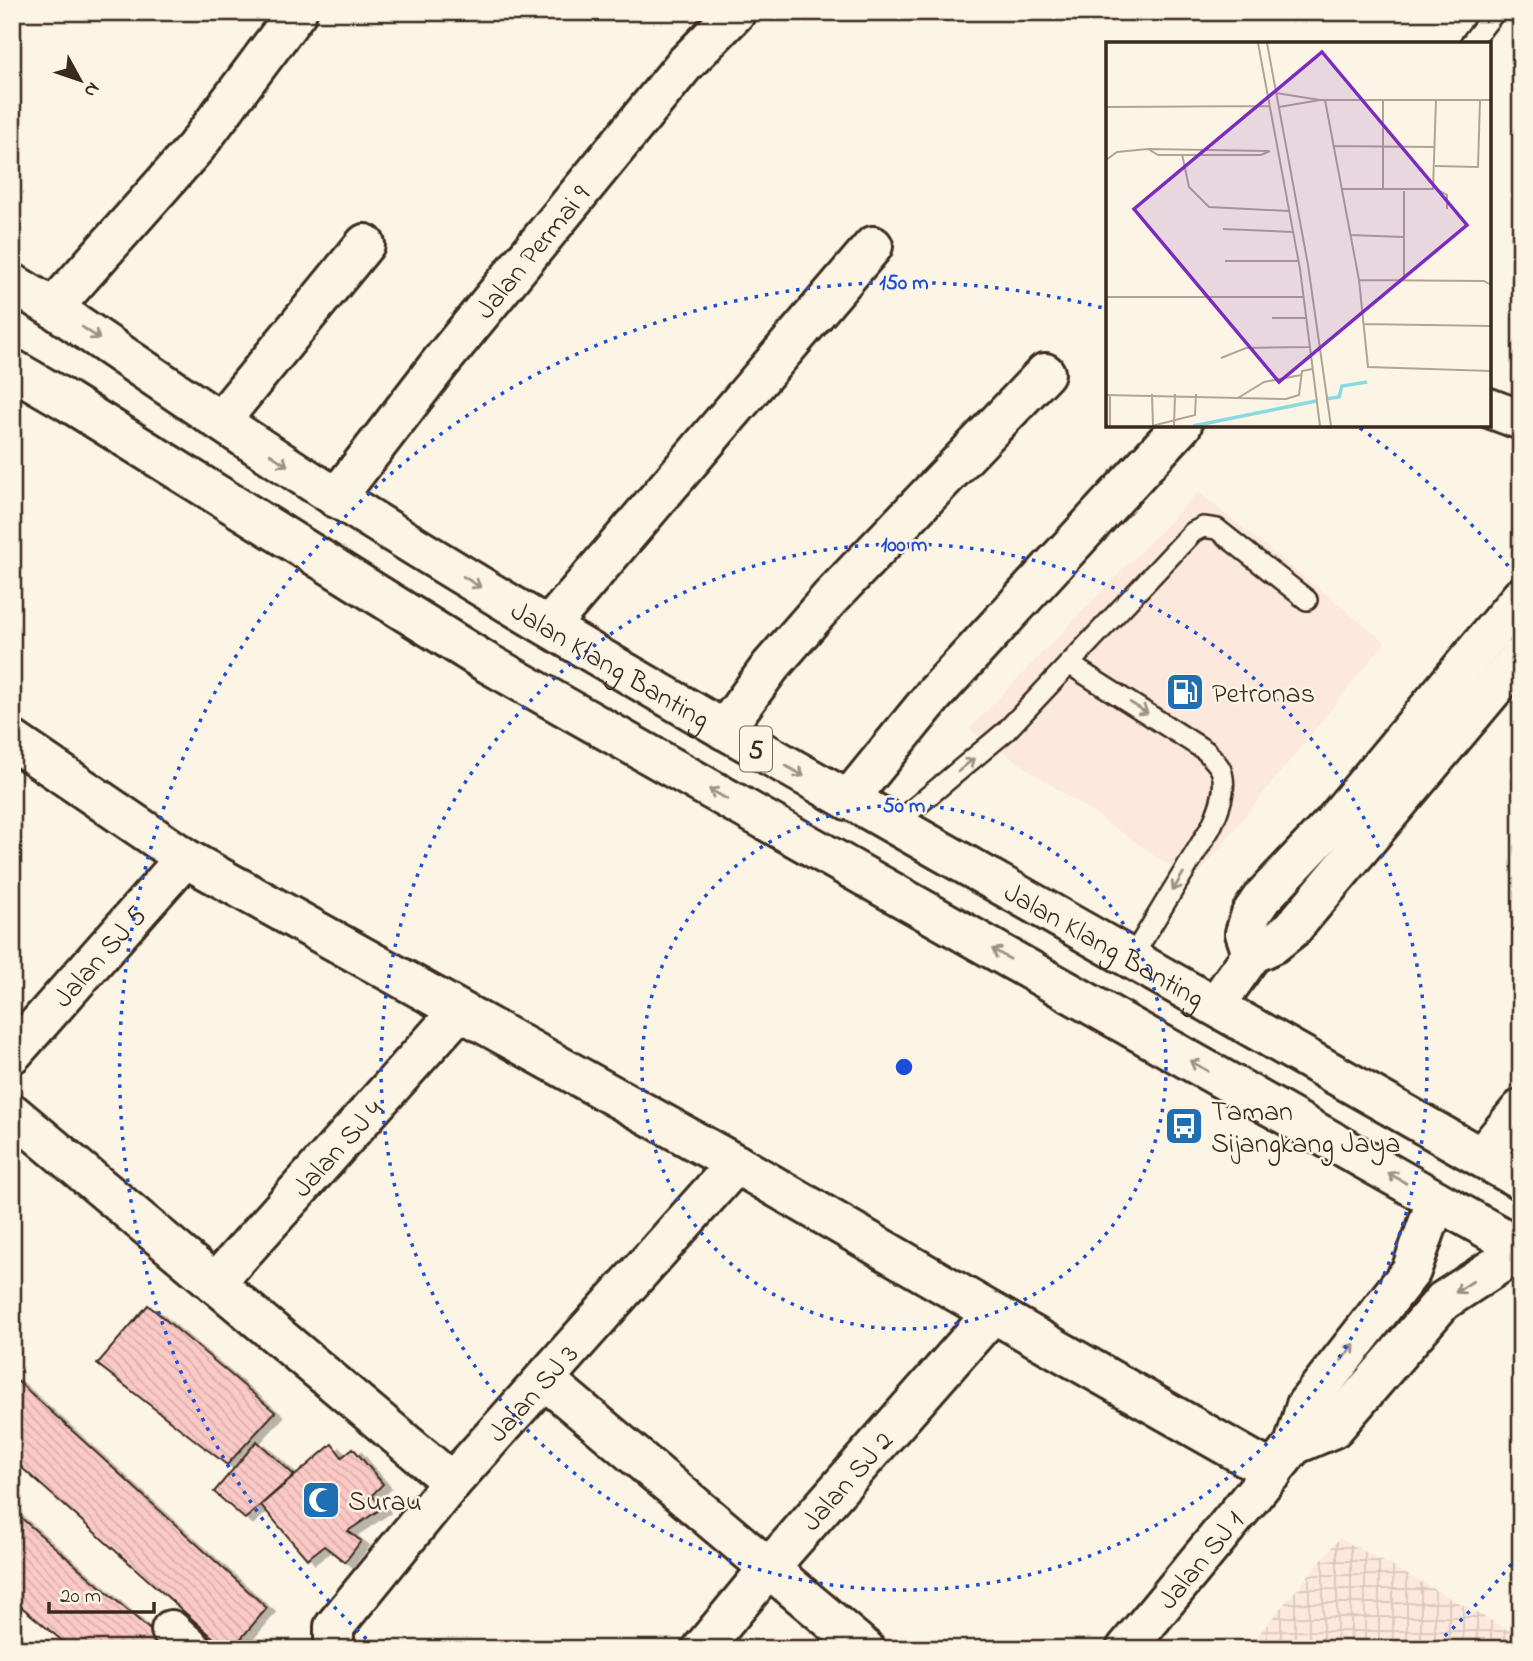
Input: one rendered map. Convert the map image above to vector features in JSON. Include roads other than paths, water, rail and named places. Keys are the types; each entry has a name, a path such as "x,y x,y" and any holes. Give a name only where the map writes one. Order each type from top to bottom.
{"main road":[{"path":"54,308 196,147 297,12"},
{"name":"Jalan Permai 9","path":"336,498 440,363 684,65 736,12"},
{"path":"221,420 365,244"},
{"path":"549,626 873,246"},
{"name":"Jalan Klang Banting","path":"12,283 54,308 336,498 500,599 724,730 1521,1180"},
{"name":"5","path":"12,369 484,661 1521,1249"},
{"path":"724,730 770,667 830,598 1045,373"},
{"path":"1491,409 1521,420"},
{"path":"848,800 933,696 1180,427"},
{"path":"1252,954 1245,933 1251,914 1262,898 1333,823 1521,597"},
{"path":"1215,1006 1252,954 1273,944 1292,929 1521,656"},
{"path":"12,740 184,858 736,1164 993,1313 1283,1458"},
{"name":"Jalan SJ 5","path":"12,1054 184,858"},
{"name":"Jalan SJ 4","path":"215,1283 459,1011"},
{"path":"1480,1157 1521,1109"},
{"path":"12,1113 452,1482"},
{"name":"Jalan SJ 3","path":"334,1638 452,1482 736,1164"},
{"path":"1283,1458 1306,1405 1411,1271 1436,1200"},
{"path":"1283,1458 1334,1428 1443,1301 1521,1249"},
{"name":"Jalan SJ 2","path":"702,1649 768,1569 993,1313"},
{"path":"544,1380 866,1649"},
{"name":"Jalan SJ 1","path":"1126,1649 1283,1458"}],"lane":[{"path":"1472,42 1495,12"},
{"path":"894,825 1006,731 1193,532 1203,527 1217,529 1307,600"},
{"path":"1069,664 1206,751 1220,768 1224,783 1219,810 1211,827 1132,959"}],"place":[{"name":"Petronas","path":"1185,692"},
{"name":"Taman Sijangkang Jaya","path":"1184,1126"},
{"name":"Surau","path":"321,1500"}]}
